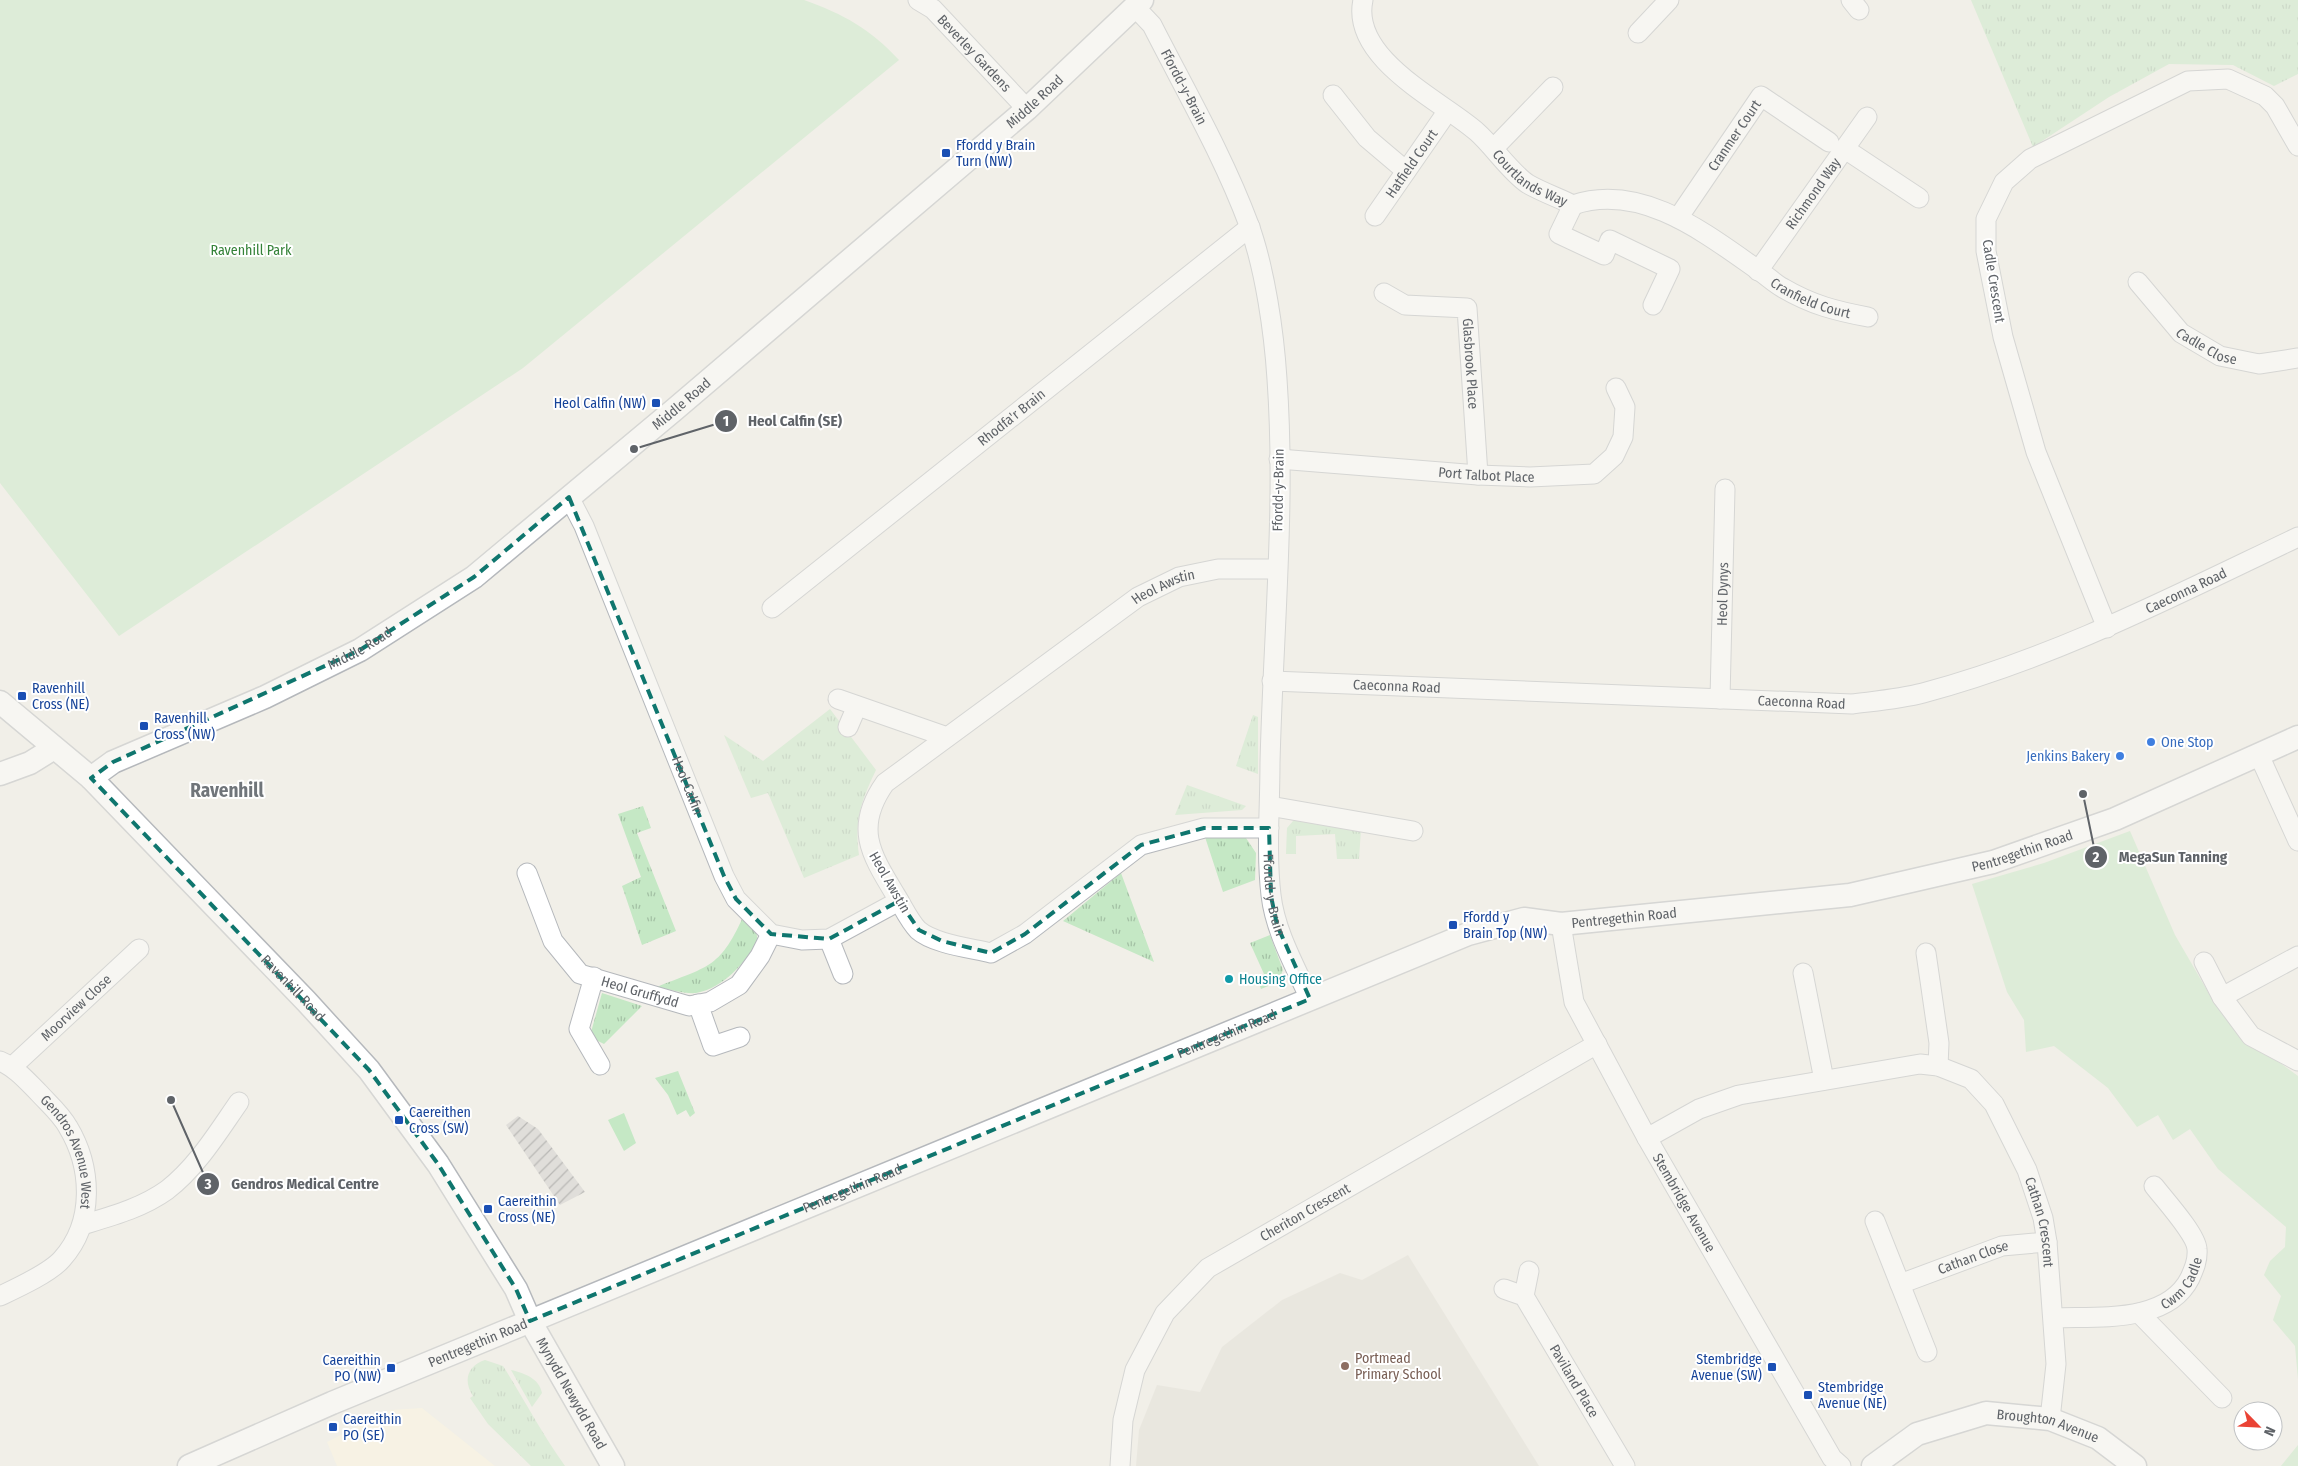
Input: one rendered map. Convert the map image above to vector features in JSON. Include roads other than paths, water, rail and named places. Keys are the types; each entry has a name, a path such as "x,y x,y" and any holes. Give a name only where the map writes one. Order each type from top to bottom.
{"street":[{"name":"Beverley Gardens","path":"918,0 933,10 1026,109"},
{"name":"Courtlands Way","path":"1363,0 1360,10 1368,36 1384,60 1397,73 1447,112 1476,131 1527,183 1573,205 1592,199 1625,200 1654,207 1678,218 1758,270"},
{"path":"1638,33 1669,0"},
{"name":"Middle Road","path":"91,778 113,762 265,697 360,650 474,577 1026,109 1138,3"},
{"name":"Ffordd-y-Brain","path":"1138,3 1152,24 1216,150 1250,227 1265,290 1277,379 1280,459 1272,681 1269,828 1271,896 1277,925 1310,999"},
{"name":"Cadle Crescent","path":"2107,628 2036,452 2003,338 1986,251 1986,219 2004,182 2030,159 2188,81 2228,79 2265,96 2275,106 2298,146"},
{"path":"1494,148 1553,87"},
{"path":"1333,95 1367,138 1406,171"},
{"name":"Cranmer Court","path":"1678,218 1761,96 1837,146"},
{"name":"Hatfield Court","path":"1375,216 1447,112"},
{"name":"Richmond Way","path":"1758,270 1837,146 1867,117"},
{"path":"1837,146 1919,198"},
{"path":"1573,205 1559,234 1604,255 1610,240 1670,269 1653,305"},
{"name":"Rhodfa'r Brain","path":"772,608 1250,227"},
{"name":"Cranfield Court","path":"1758,270 1781,288 1808,302 1828,310 1868,317"},
{"name":"Cadle Close","path":"2138,282 2180,332 2220,356 2259,364 2298,358"},
{"name":"Glasbrook Place","path":"1384,293 1405,304 1467,308 1478,475"},
{"name":"Port Talbot Place","path":"1280,459 1478,475 1530,477 1594,474 1614,456 1623,437 1625,407 1616,388"},
{"name":"Heol Dynys","path":"1720,699 1725,489"},
{"name":"Heol Calfin","path":"569,497 584,526 724,876 736,899 771,934"},
{"name":"Caeconna Road","path":"1272,681 1852,704 1922,693 2008,667 2107,628 2298,537"},
{"name":"Heol Awstin","path":"1269,828 1204,828 1141,845 1025,934 991,953 942,942 918,930 899,901 871,850 866,827 873,800 885,783 1138,597 1179,577 1218,569 1277,569"},
{"path":"838,699 947,736"},
{"name":"Ravenhill Road","path":"0,702 91,778 306,1001 368,1070 438,1164 516,1289 530,1321"},
{"path":"848,727 857,706"},
{"name":"Pentregethin Road","path":"189,1466 332,1403 1468,934 1524,919 1561,924 1850,895 1993,862 2115,819 2298,737"},
{"path":"0,774 30,763 54,748"},
{"path":"2259,755 2298,841"},
{"path":"1270,806 1414,831"},
{"name":"Heol Gruffydd","path":"527,873 553,940 580,974 594,976 689,1006 710,1002 738,985 760,956 771,934"},
{"path":"771,934 802,940 829,939 899,901"},
{"name":"Stembridge Avenue","path":"1561,924 1574,1002 1647,1138 1832,1458 1841,1466"},
{"path":"829,939 843,974"},
{"name":"Moorview Close","path":"6,1064 140,950"},
{"path":"1926,953 1939,1043 1938,1066"},
{"path":"2222,997 2298,956"},
{"path":"2204,962 2222,997 2251,1036 2298,1061"},
{"path":"1803,973 1824,1080"},
{"name":"Heol Gruffydd","path":"594,976 579,1028 600,1065"},
{"path":"698,1004 713,1046 740,1037"},
{"name":"Cheriton Crescent","path":"1120,1466 1123,1420 1135,1370 1165,1313 1208,1268 1598,1044"},
{"name":"Gendros Avenue West","path":"0,1296 25,1284 62,1260 82,1225 87,1191 84,1159 68,1125 6,1064"},
{"name":"Cathan Crescent","path":"1647,1138 1699,1109 1739,1095 1920,1064 1938,1066 1971,1078 1994,1104 2027,1170 2043,1218 2054,1318 2056,1364 2050,1419"},
{"path":"82,1225 127,1212 167,1190 199,1158 239,1102"},
{"name":"Cwm Cadle","path":"2054,1318 2138,1313 2157,1309 2184,1289 2196,1267 2197,1248 2182,1221 2154,1186"},
{"path":"1875,1221 1927,1352"},
{"name":"Cathan Close","path":"1900,1284 2002,1246 2047,1242"},
{"path":"1504,1289 1524,1296 1529,1271"},
{"name":"Paviland Place","path":"1524,1296 1625,1466"},
{"name":"Cwm Cadle","path":"2138,1313 2222,1398"},
{"name":"Mynydd Newydd Road","path":"530,1321 613,1466"},
{"name":"Broughton Avenue","path":"1873,1466 1917,1434 1986,1413 2050,1419 2098,1438 2135,1466"}],"place":[{"name":"Ffordd y Brain Turn (NW)","path":"946,153"},
{"name":"Heol Calfin (NW)","path":"656,403"},
{"name":"Heol Calfin (SE)","path":"634,449"},
{"name":"Ravenhill Cross (NE)","path":"22,696"},
{"name":"Ravenhill Cross (NW)","path":"144,726"},
{"name":"One Stop","path":"2151,742"},
{"name":"Jenkins Bakery","path":"2120,756"},
{"name":"MegaSun Tanning","path":"2083,794"},
{"name":"Ffordd y Brain Top (NW)","path":"1453,925"},
{"name":"Housing Office","path":"1229,979"},
{"name":"Gendros Medical Centre","path":"171,1100"},
{"name":"Caereithen Cross (SW)","path":"399,1120"},
{"name":"Caereithin Cross (NE)","path":"488,1209"},
{"name":"Portmead Primary School","path":"1345,1366"},
{"name":"Stembridge Avenue (SW)","path":"1772,1367"},
{"name":"Caereithin PO (NW)","path":"391,1368"},
{"name":"Stembridge Avenue (NE)","path":"1808,1395"},
{"name":"Caereithin PO (SE)","path":"333,1427"}],"district":[{"name":"Ravenhill","path":"227,790"}],"park label":[{"name":"Ravenhill Park","path":"251,250"}]}
